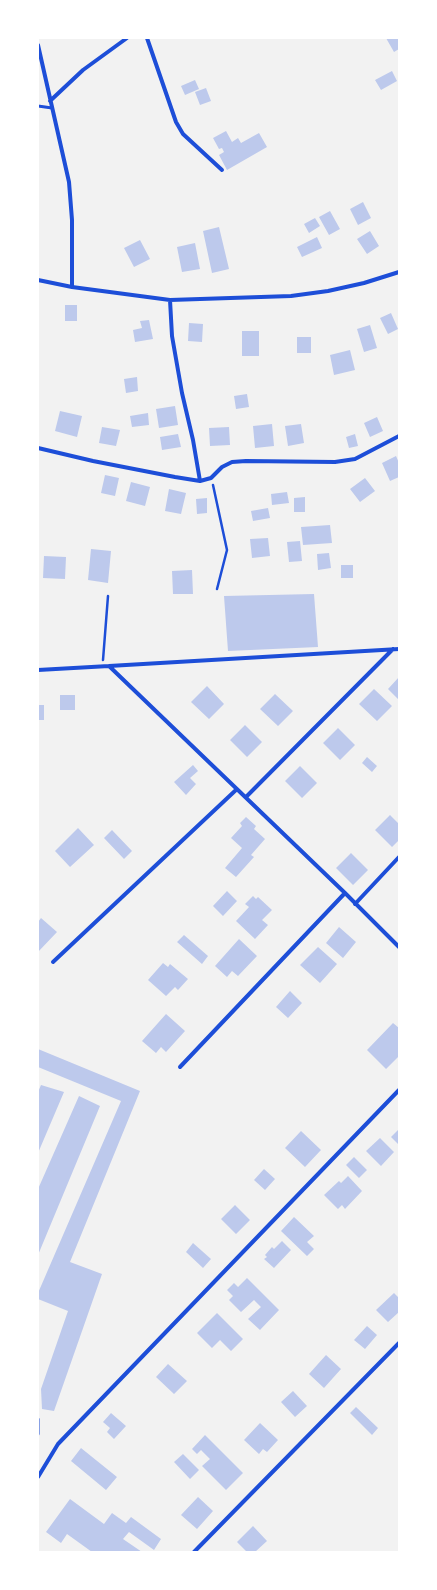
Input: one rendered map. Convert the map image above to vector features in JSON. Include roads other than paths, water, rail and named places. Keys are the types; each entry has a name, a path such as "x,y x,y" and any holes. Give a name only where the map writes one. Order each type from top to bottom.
{"street":[{"path":"50,100 83,70 127,38"},
{"path":"147,38 176,122 183,134 222,170"},
{"path":"38,45 69,182 72,220 72,287"},
{"path":"38,280 72,287 170,300 291,296 328,291 364,283 399,272"},
{"path":"170,300 172,336 200,481"},
{"path":"38,448 93,461 200,481 211,478 222,467 232,462 335,462 355,459 399,436"},
{"path":"246,797 393,649"},
{"path":"38,670 399,649"},
{"path":"109,666 246,797 399,947"},
{"path":"52,962 237,789"},
{"path":"355,904 399,858"},
{"path":"180,1067 345,893"},
{"path":"38,1478 58,1444 399,1090"},
{"path":"194,1552 399,1343"}],"lane":[{"path":"38,106 52,108"},
{"path":"38,1419 38,1434"}]}
